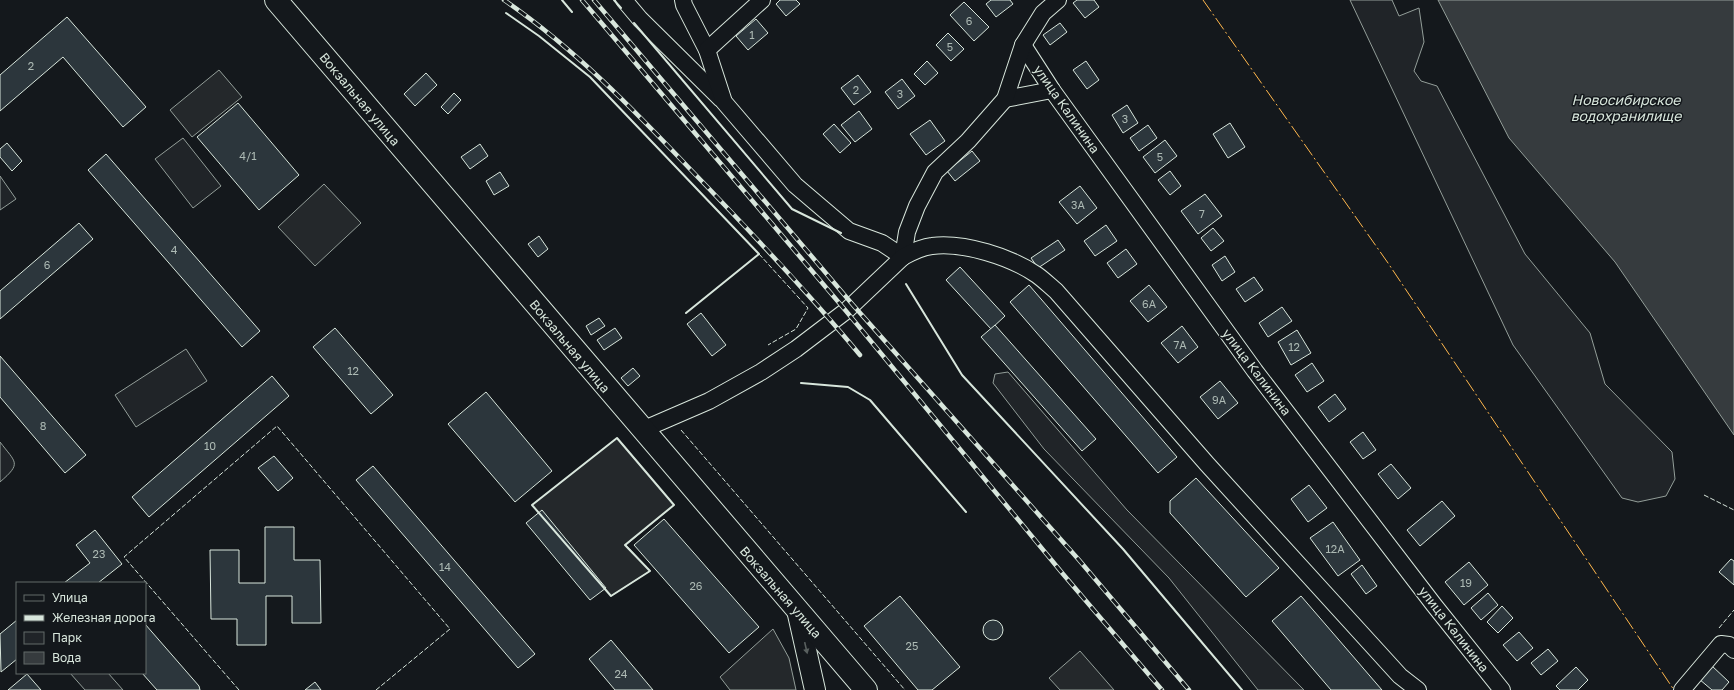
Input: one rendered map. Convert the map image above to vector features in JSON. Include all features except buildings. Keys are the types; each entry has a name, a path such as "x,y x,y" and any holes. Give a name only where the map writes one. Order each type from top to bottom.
{"highway":[{"name":"Вокзальная улица","path":"276,0 642,430 866,690"}],"main road":[{"path":"797,610 815,690"}],"street":[{"path":"624,0 640,19 724,102 795,185 849,231 882,243 903,256"},
{"path":"683,0 684,5 708,50 724,102"},
{"path":"708,50 762,0"},
{"path":"903,256 907,232 917,206 935,172 968,141 1004,98 1023,45 1043,13 1058,0"},
{"name":"улица Калинина","path":"1023,45 1052,90 1260,377 1430,599 1502,690"},
{"path":"1004,98 1052,90"},
{"path":"642,430 709,401 761,372 796,349 836,319 903,256 932,246 955,246 1012,261 1037,275 1056,291 1274,539 1400,676 1418,690"},
{"path":"1682,690 1722,644 1729,645 1734,650"}],"green space":[{"path":"1350,0 1392,0 1399,16 1419,8 1424,42 1414,71 1421,81 1437,86 1525,254 1590,333 1605,384 1672,452 1675,479 1666,496 1638,502 1622,498 1513,345"},
{"path":"183,138 221,186 193,208 155,159"},
{"path":"0,176 16,199 0,210"},
{"path":"186,349 207,381 136,427 115,395"},
{"path":"1008,372 1127,510 1304,690 1258,690 1169,578 1044,449 993,383 995,374"},
{"path":"0,442 13,459 14,467 12,471 0,482"},
{"path":"71,674 109,674 123,690 85,690"}],"shaded area":[{"path":"219,70 242,97 192,137 170,110"},
{"path":"324,184 361,223 315,266 278,227"},
{"path":"617,438 674,505 626,545 650,571 611,596 532,505"},
{"path":"773,629 789,658 796,690 730,690 720,677"},
{"path":"1080,651 1114,690 1060,690 1049,678"}],"water":[{"name":"Новосибирское водохранилище","path":"1438,0 1734,0 1734,435 1615,262 1509,138"}],"railway":[{"path":"504,0 555,38 625,102 777,261 860,355"},
{"path":"582,0 846,311 1063,574 1162,690"},
{"path":"594,0 853,305 1079,560 1189,690"}],"fence":[{"path":"759,254 808,308 796,329 768,345"},
{"path":"146,582 124,557 277,426 450,629 376,690"},
{"path":"681,430 905,690"},
{"path":"1704,495 1734,510"},
{"path":"146,582 239,690"},
{"path":"1719,628 1734,610"}],"wall":[{"path":"562,0 572,12"},
{"path":"614,0 621,8"},
{"path":"506,13 539,36 590,77 759,254 686,313"},
{"path":"634,23 792,209 841,233"},
{"path":"906,284 962,375 1123,549 1242,690"},
{"path":"801,383 848,387 870,400 966,512"},
{"path":"617,438 674,505 625,545 650,571 611,596 532,505 617,438"}],"power":[{"path":"1203,0 1388,263 1674,690"}]}
